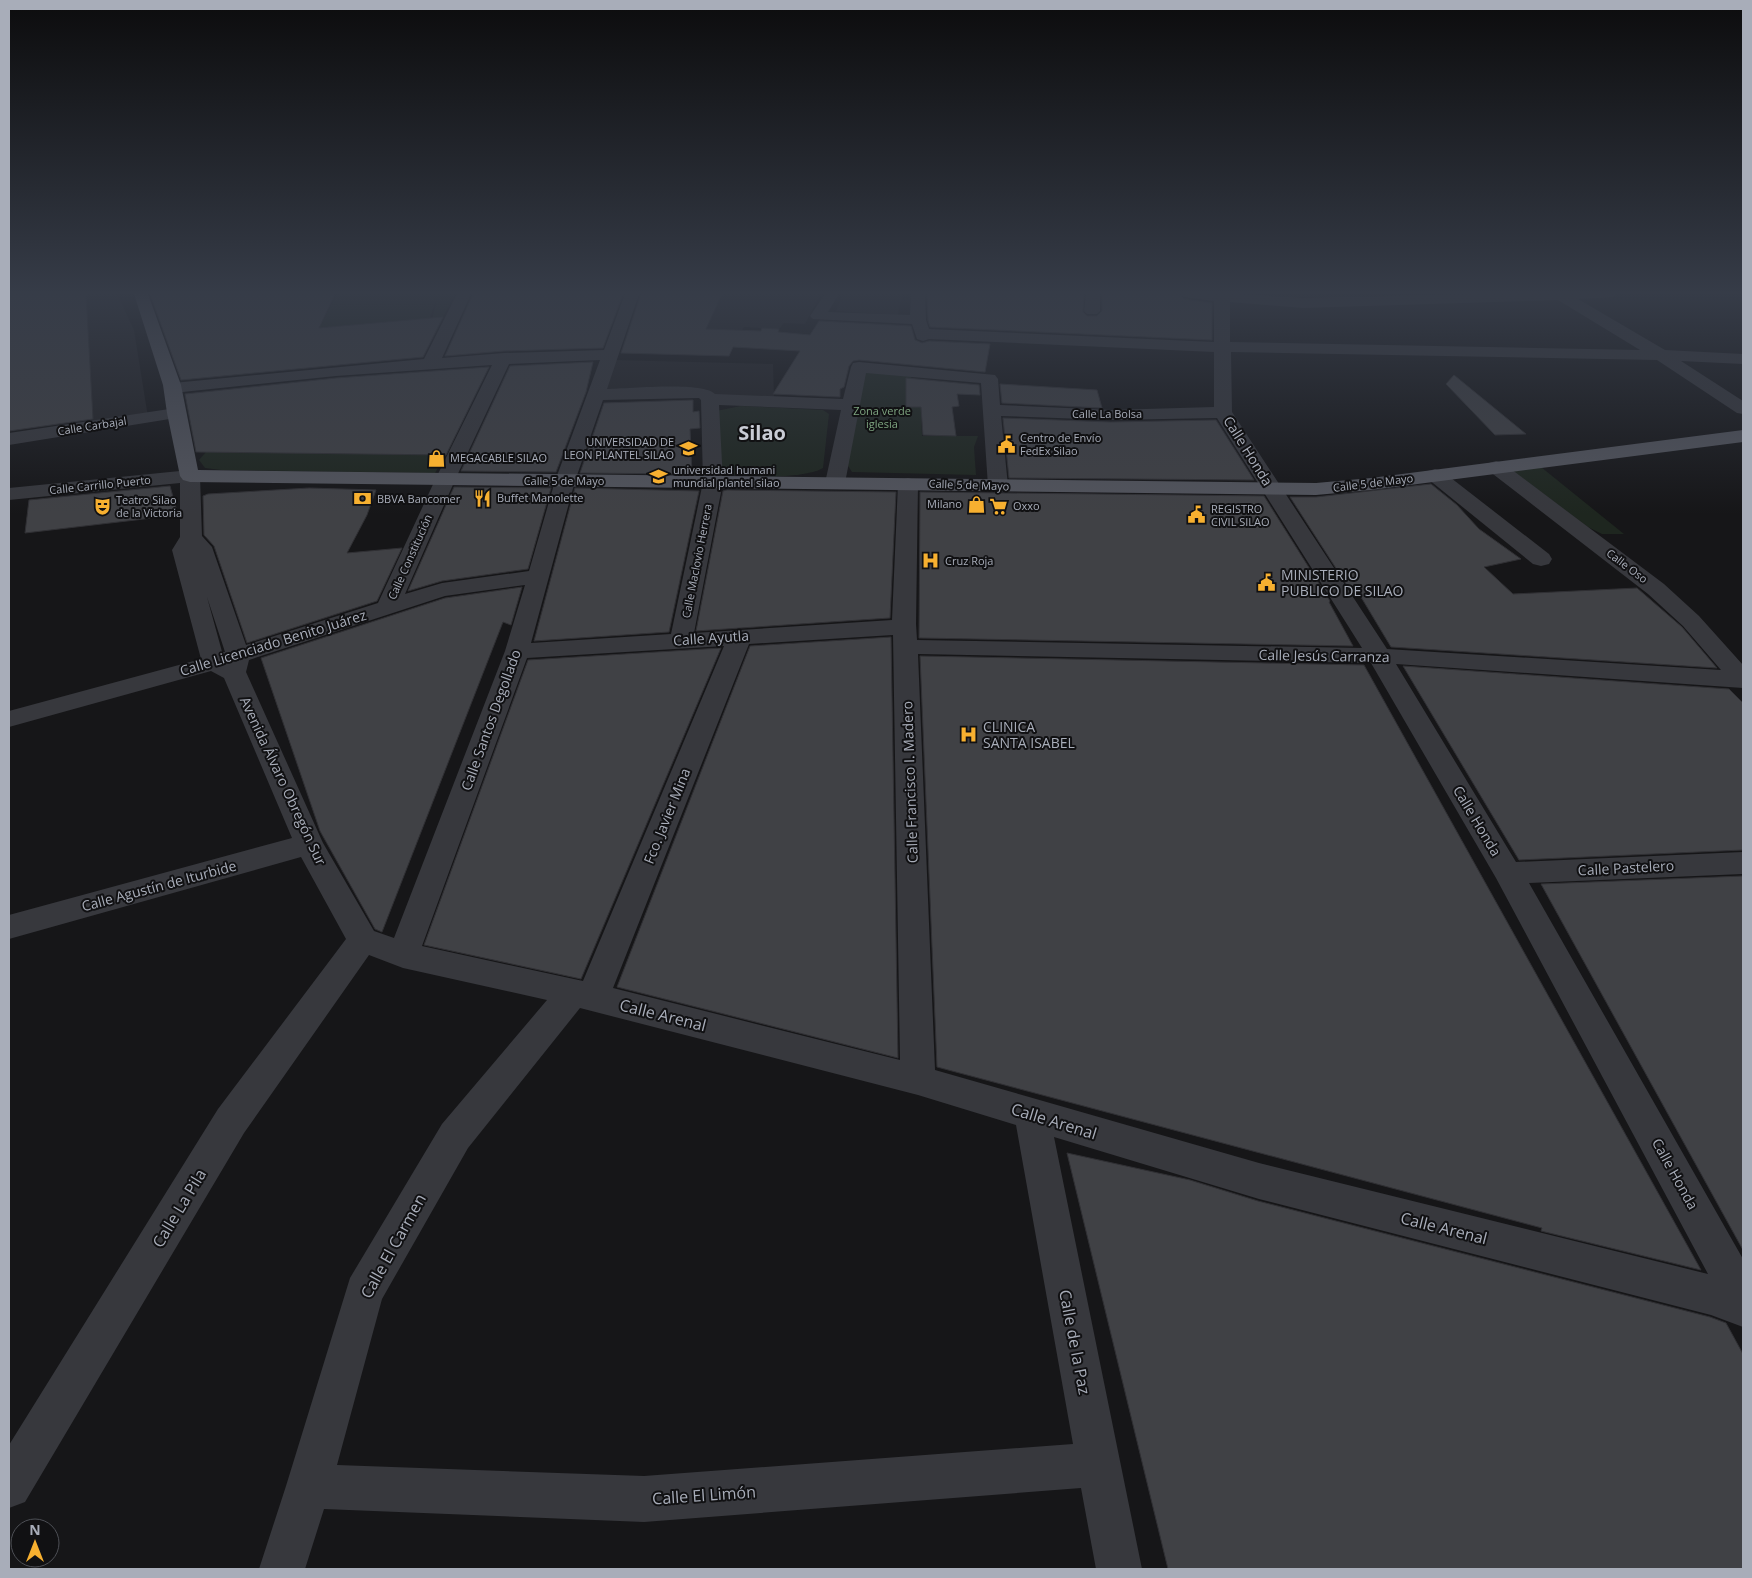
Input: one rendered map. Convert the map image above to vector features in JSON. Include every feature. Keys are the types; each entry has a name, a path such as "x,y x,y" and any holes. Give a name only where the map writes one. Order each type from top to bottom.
{"main road":[{"path":"166,368 173,388 176,413 190,476"},
{"name":"Calle 5 de Mayo","path":"190,476 1316,489 1743,436"}],"street":[{"path":"173,388 240,380 397,368"},
{"name":"Calle Constitución","path":"388,607 445,480 499,368"},
{"name":"Calle Santos Degollado","path":"403,955 517,651 565,481 605,368"},
{"path":"835,483 859,368"},
{"path":"942,368 989,379 998,486"},
{"name":"Calle Honda","path":"1222,368 1223,412 1379,656 1508,873 1743,1298"},
{"path":"1680,368 1743,409"},
{"path":"597,395 696,392 705,394 710,399 850,405"},
{"name":"Calle Maclovio Herrera","path":"681,641 713,482 710,399"},
{"name":"Calle La Bolsa","path":"991,410 1111,415 1223,412"},
{"name":"Calle Carbajal","path":"9,439 176,413"},
{"name":"Calle Oso","path":"1496,467 1656,589 1691,622 1742,679"},
{"path":"1435,475 1541,559"},
{"name":"Calle Carrillo Puerto","path":"9,494 190,476"},
{"name":"Avenida Álvaro Obregón Sur","path":"190,476 191,537 183,550 229,664 309,844 364,940"},
{"name":"Calle Francisco I. Madero","path":"908,484 905,636 918,1080"},
{"name":"Calle Licenciado Benito Juárez","path":"9,719 229,664 388,607 442,590 539,576"},
{"name":"Calle Ayutla","path":"517,651 895,628 905,636"},
{"name":"Fco. Javier Mina","path":"583,995 740,636"},
{"name":"Calle Jesús Carranza","path":"905,636 1379,656 1742,679"},
{"name":"Calle Agustín de Iturbide","path":"9,927 309,844"},
{"name":"Calle Pastelero","path":"1508,873 1743,862"},
{"name":"Calle Arenal","path":"364,940 403,955 583,995 918,1080 1259,1181 1712,1295 1743,1307"},
{"name":"Calle La Pila","path":"9,1486 232,1122 364,940"},
{"name":"Calle El Carmen","path":"282,1569 309,1486 364,1292 455,1136 583,995"},
{"name":"Calle de la Paz","path":"1032,1115 1119,1569"},
{"name":"Calle El Limón","path":"309,1486 644,1499 1098,1464"}],"shaded area":[{"path":"90,368 140,368 148,417 93,426"},
{"path":"612,368 773,368 774,397 604,391"}],"green space":[{"name":"Zona verde iglesia","path":"865,369 912,373 907,407 921,407 922,436 978,436 974,447 976,475 852,472 845,461"},
{"path":"741,406 823,410 829,414 823,468 813,472 787,476 758,476 720,472 716,411"},
{"path":"206,452 446,455 435,473 221,470 205,468 199,460"},
{"path":"1541,467 1624,534 1602,534 1588,527 1513,471"}],"building":[{"path":"9,368 90,368 93,419 9,431"},
{"path":"177,368 311,368 181,380"},
{"path":"489,368 446,455 196,452 185,394 336,378"},
{"path":"509,368 592,368 586,392 556,472 461,471"},
{"path":"790,368 849,368 844,387 840,389 840,397 773,394"},
{"path":"939,368 986,368 985,372"},
{"path":"1454,375 1526,434 1495,435 1446,384"},
{"path":"906,378 979,385 980,395 957,394 959,406 952,407 956,436 923,435 921,407 906,407"},
{"path":"1000,384 1097,390 1102,408 1002,403"},
{"path":"693,400 693,412 699,411 700,428 690,429 692,474 580,473 604,403"},
{"path":"1003,418 1111,422 1216,420 1254,480 1009,478"},
{"path":"1431,484 1457,505 1479,529 1521,559 1484,567 1513,594 1637,588 1682,627 1717,668 1391,647 1355,587 1350,590 1290,497 1316,497"},
{"name":"Teatro Silao de la Victoria","path":"170,486 178,515 25,533 29,500"},
{"path":"454,487 551,488 528,569 442,581 408,591"},
{"path":"309,488 376,490 367,515 347,553 402,548 377,601 247,643 214,546 204,535 203,496 208,494"},
{"path":"575,488 699,491 669,632 534,641"},
{"path":"723,491 896,492 890,618 696,631"},
{"path":"920,492 1264,496 1330,601 1353,646 919,638"},
{"path":"522,587 511,625 503,622 382,932 375,929 320,831 261,658 445,598"},
{"path":"891,637 898,1058 617,987 750,646"},
{"path":"721,648 581,979 424,945 528,660"},
{"path":"920,656 1364,665 1701,1270 1541,1231 1542,1228 937,1067"},
{"path":"1403,666 1729,689 1743,703 1743,850 1519,860"},
{"path":"1743,876 1743,1250 1541,884"},
{"path":"1067,1153 1190,1180 1258,1201 1710,1317 1726,1323 1743,1354 1743,1569 1168,1569"}],"place":[{"name":"Centro de Envío FedEx Silao","path":"1006,444"},
{"name":"UNIVERSIDAD DE LEON PLANTEL SILAO","path":"688,448"},
{"name":"MEGACABLE SILAO","path":"436,458"},
{"name":"universidad humani mundial plantel silao","path":"659,476"},
{"name":"Buffet Manolette","path":"483,498"},
{"name":"BBVA Bancomer","path":"363,499"},
{"name":"Milano","path":"976,504"},
{"name":"Teatro Silao de la Victoria","path":"102,506"},
{"name":"Oxxo","path":"999,506"},
{"name":"REGISTRO CIVIL SILAO","path":"1197,515"},
{"name":"Cruz Roja","path":"931,561"},
{"name":"MINISTERIO PUBLICO DE SILAO","path":"1267,583"},
{"name":"CLINICA SANTA ISABEL","path":"969,735"}],"district":[{"name":"Silao","path":"762,433"}]}
